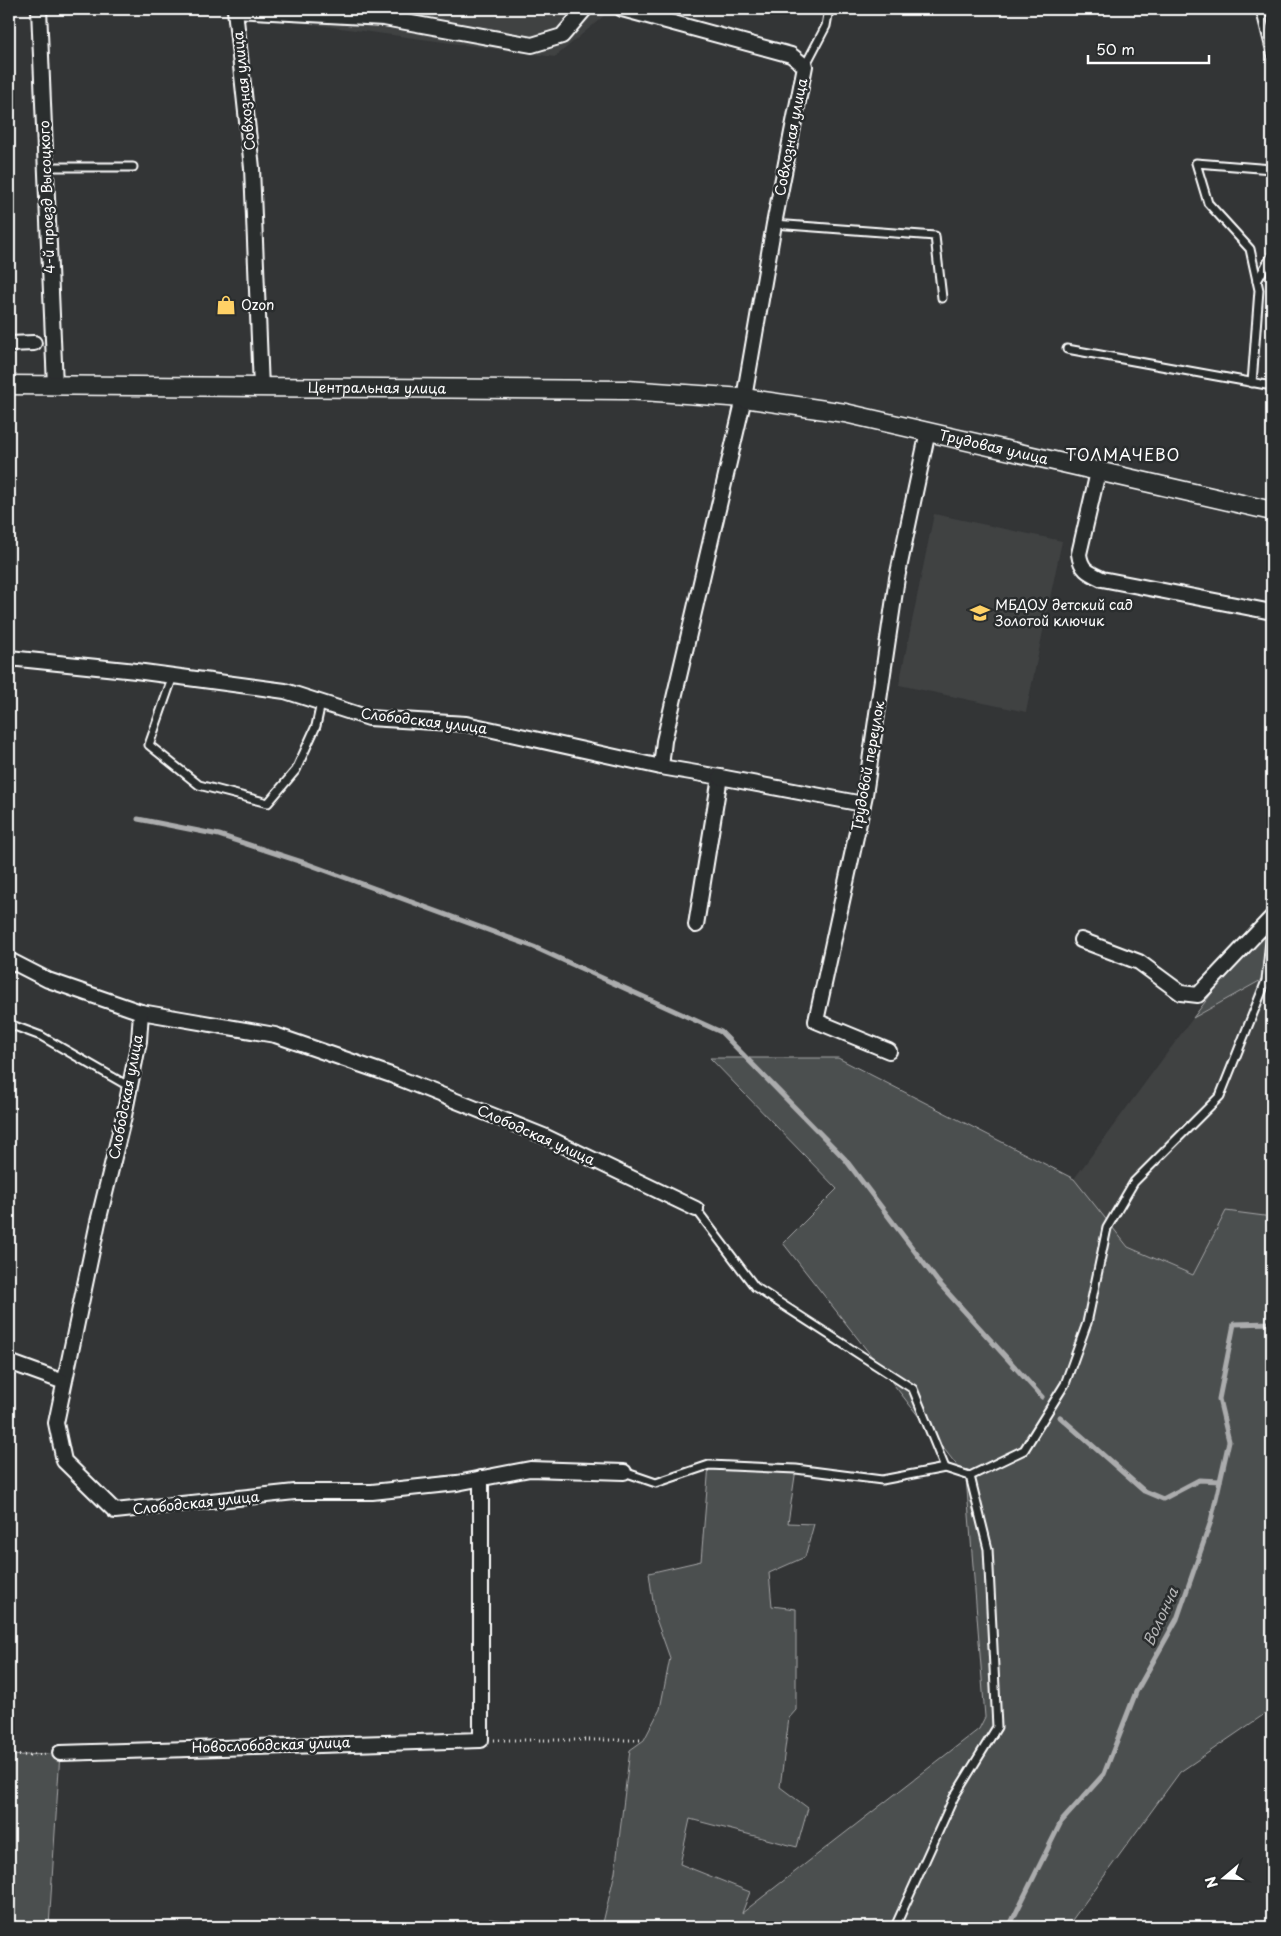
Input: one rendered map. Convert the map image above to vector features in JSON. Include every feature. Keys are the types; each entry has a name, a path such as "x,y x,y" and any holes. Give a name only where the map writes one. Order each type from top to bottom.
{"street":[{"name":"4-й проезд Высоцкого","path":"39,9 55,386"},
{"name":"Совхозная улица","path":"262,388 252,168 235,10 384,18 532,45 562,36 585,9"},
{"name":"Совхозная улица","path":"622,9 792,55 805,66 774,224 744,398"},
{"path":"9,344 34,343"},
{"name":"Центральная улица","path":"9,385 627,390 744,398"},
{"name":"Трудовая улица","path":"744,398 845,413 1272,511"},
{"path":"744,398 664,742 661,767 720,776 863,804"},
{"name":"Трудовой переулок","path":"889,1051 816,1021 863,804 897,578 928,431"},
{"path":"1098,472 1079,554 1080,564 1088,573 1102,579 1272,612"},
{"name":"Слободская улица","path":"9,658 173,676 285,692 369,718 466,724 661,767"},
{"path":"696,925 720,776"},
{"path":"1081,940 1139,962 1181,993 1198,995 1272,917"},
{"name":"Слободская улица","path":"9,960 48,980 141,1012 275,1035 391,1075 544,1136 696,1209"},
{"name":"Слободская улица","path":"141,1012 139,1041 130,1087 98,1222 56,1423 64,1461 115,1511 295,1492 372,1492 481,1478 530,1469 624,1472"},
{"path":"9,1362 64,1382"},
{"path":"481,1478 481,1740"},
{"name":"Новослободская улица","path":"60,1753 481,1740"}],"lane":[{"path":"805,66 826,26 829,9"},
{"path":"1260,9 1271,44 1272,58"},
{"path":"1252,383 1259,290 1250,250 1208,203 1196,163 1272,169"},
{"path":"46,167 133,168"},
{"path":"774,224 935,236 942,298"},
{"path":"1257,281 1272,255"},
{"path":"1067,349 1272,386"},
{"path":"173,676 149,745 199,784 268,803 296,770 316,726 321,703"},
{"path":"624,1472 656,1483 709,1465 796,1469 882,1480 946,1468 970,1476 1024,1450 1065,1384 1087,1323 1107,1228 1134,1182 1220,1096 1266,981 1272,917"},
{"path":"9,1024 41,1036 130,1087"},
{"path":"696,1209 755,1286 913,1389 946,1468"},
{"path":"895,1927 954,1797 996,1727 988,1549 970,1476"}],"path":[{"path":"481,1740 644,1740"},
{"path":"9,1756 60,1753"}],"shaded area":[{"path":"200,9 612,9 555,57"},
{"name":"МБДОУ детский сад Золотой ключик","path":"934,514 1062,541 1026,712 899,685"},
{"path":"1257,933 1272,935 1272,974 1193,1018"},
{"path":"1272,974 1272,1217 1226,1211 1193,1275 1128,1248 1074,1179 1193,1018"},
{"path":"710,1058 838,1058 1074,1179 1128,1247 1193,1275 1226,1211 1272,1217 1272,1709 1180,1772 1067,1927 602,1927 615,1872 630,1750 644,1740 660,1709 670,1658 655,1616 649,1573 701,1561 709,1465 796,1469 788,1523 814,1524 805,1557 769,1573 772,1606 796,1609 796,1710 789,1718 780,1787 808,1808 797,1847 690,1819 680,1864 750,1892 742,1913 979,1729 985,1717 966,1477 783,1243 837,1189"},
{"path":"60,1753 49,1927 9,1927 9,1756"},
{"path":"489,1919 578,1927 486,1927"}],"waterway":[{"path":"138,819 219,835 308,864 534,947 721,1032 845,1159 938,1282 1042,1397"},
{"name":"Волонча","path":"1009,1927 1061,1822 1104,1774 1136,1692 1177,1619 1211,1521 1229,1441 1219,1399 1234,1324 1272,1323"},
{"path":"1060,1417 1144,1491 1163,1499 1199,1480 1220,1481"}],"place":[{"name":"Ozon","path":"226,305"},
{"name":"МБДОУ детский сад Золотой ключик","path":"980,613"}],"district":[{"name":"ТОЛМАЧЕВО","path":"1123,455"}]}
